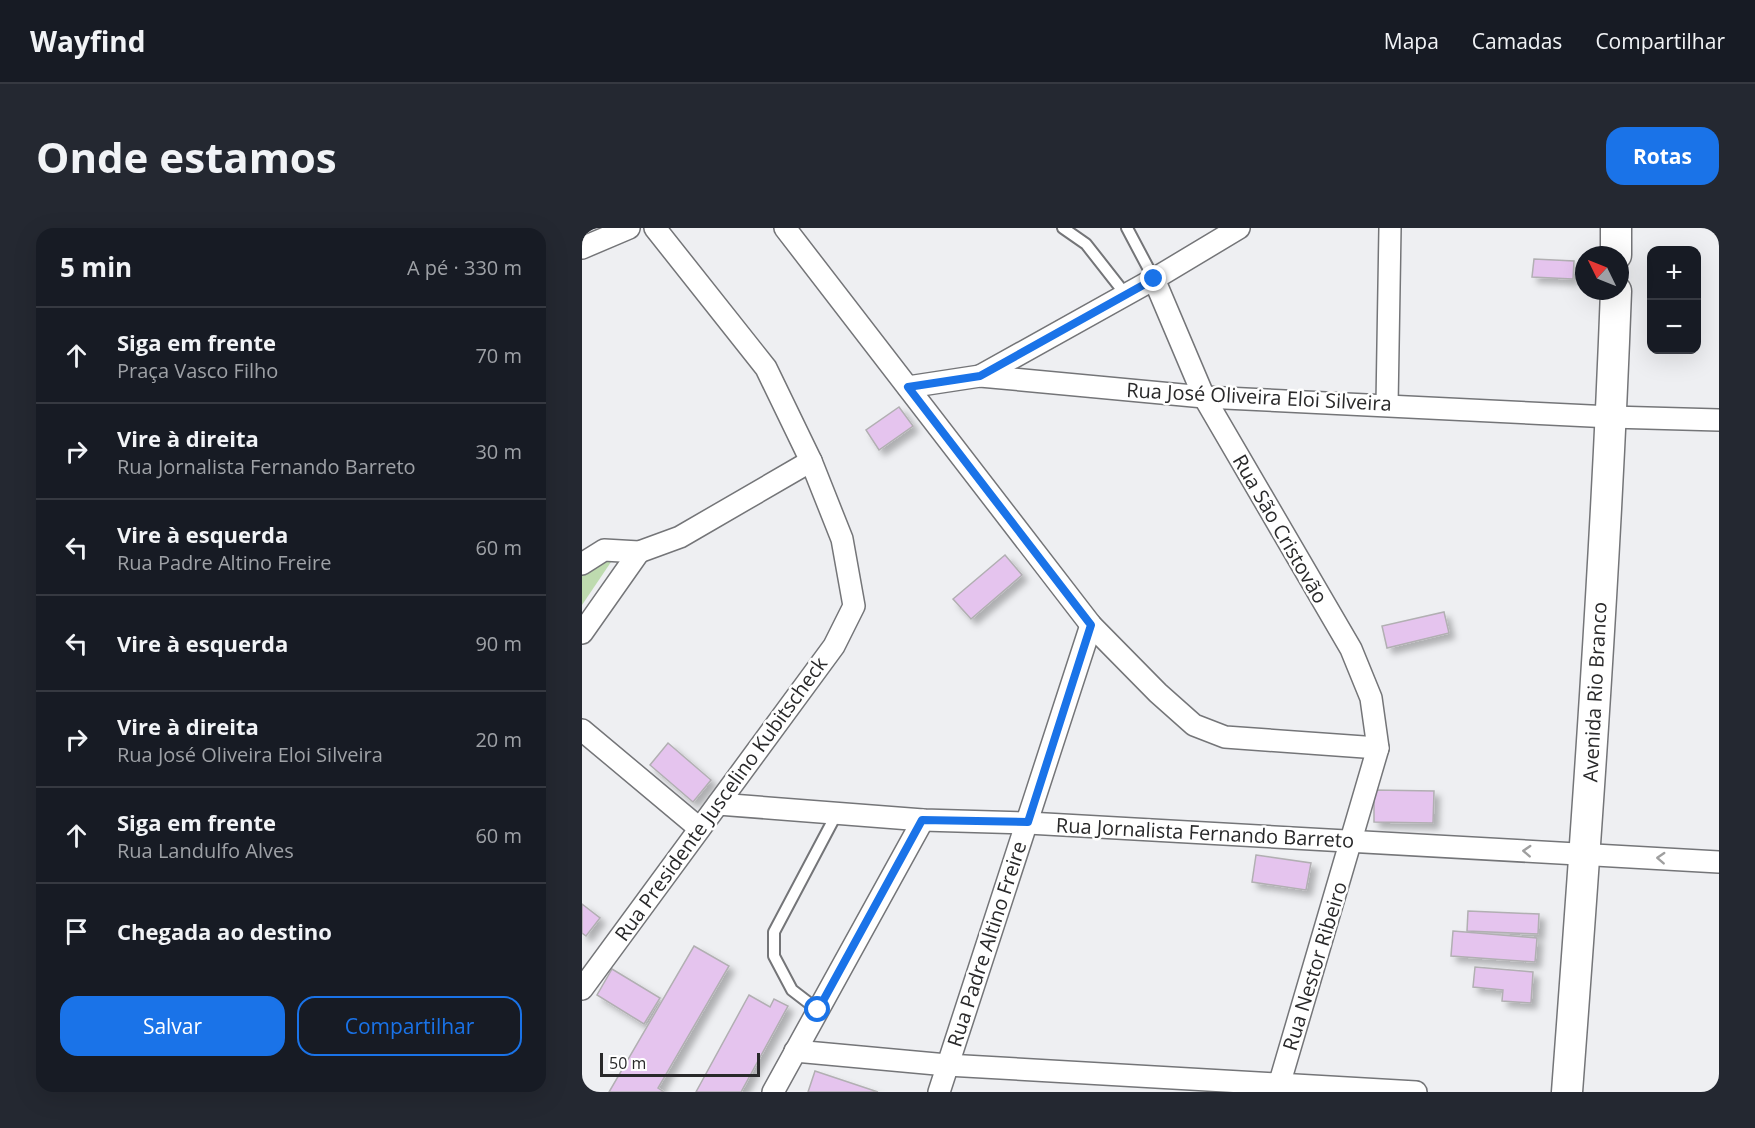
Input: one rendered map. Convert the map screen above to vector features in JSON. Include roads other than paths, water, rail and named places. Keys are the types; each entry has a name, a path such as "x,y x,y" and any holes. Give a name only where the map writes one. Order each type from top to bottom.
{"main road":[{"path":"1616,228 1616,246"},
{"name":"Avenida Rio Branco","path":"1568,1092 1585,854 1611,417 1616,300"}],"street":[{"path":"582,248 629,228"},
{"path":"582,564 604,550 639,552 680,537 811,461 766,368 655,228"},
{"path":"785,228 1091,625 1158,693 1194,725 1225,737 1378,748"},
{"path":"980,376 1126,295 1239,228"},
{"path":"1387,405 1390,228"},
{"name":"Rua São Cristovão","path":"1154,279 1204,397 1351,649 1371,698 1378,748 1352,841"},
{"name":"Rua José Oliveira Eloi Silveira","path":"908,387 980,376 1204,397 1611,417 1719,420"},
{"name":"Rua Presidente Juscelino Kubitscheck","path":"582,989 834,646 854,606 842,539 811,461"},
{"path":"582,633 639,552"},
{"name":"Rua Padre Altino Freire","path":"939,1092 1091,625"},
{"path":"582,730 699,828"},
{"name":"Rua Jornalista Fernando Barreto","path":"718,804 922,820 1028,822 1719,862"},
{"path":"773,1092 922,820"},
{"name":"Rua Nestor Ribeiro","path":"1278,1088 1352,841"},
{"path":"795,1050 947,1065 1278,1088 1416,1092"}],"lane":[{"path":"1063,228 1086,244 1126,295"},
{"name":"Rua São Cristovão","path":"1127,228 1154,279"},
{"path":"818,1010 792,990 774,956 774,932 837,813"}]}
